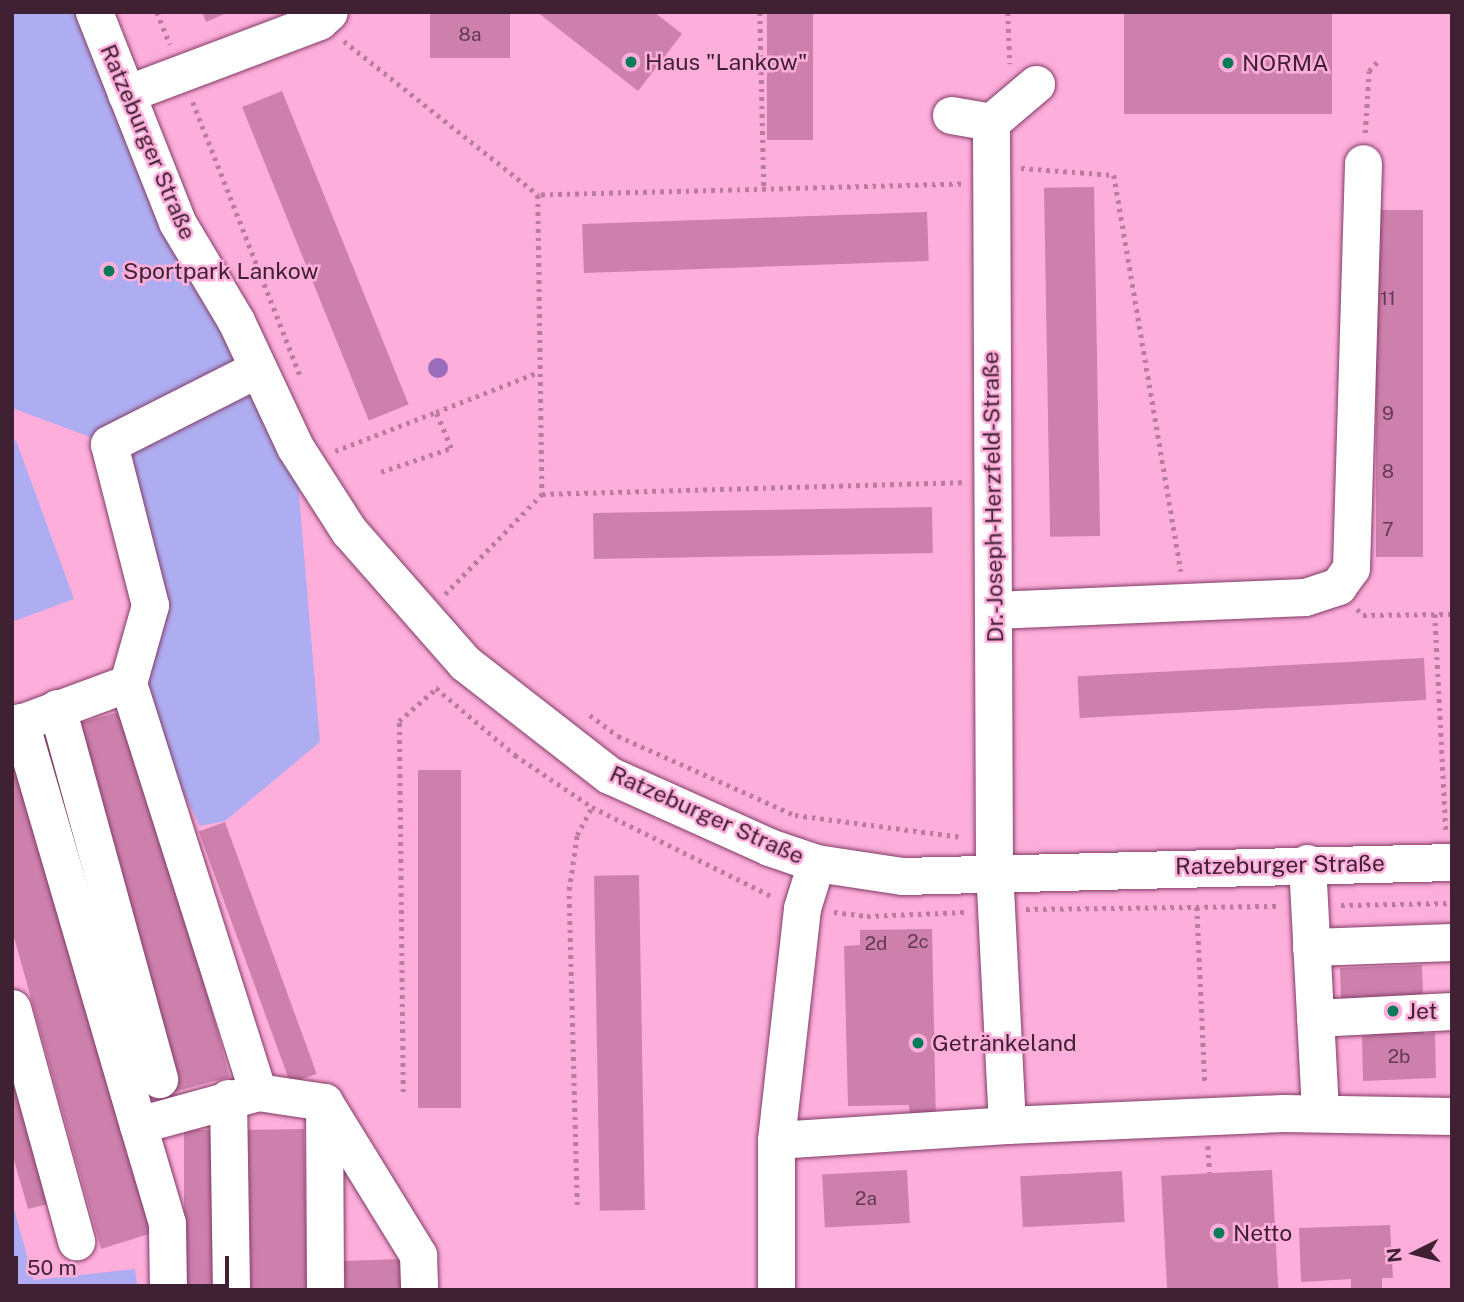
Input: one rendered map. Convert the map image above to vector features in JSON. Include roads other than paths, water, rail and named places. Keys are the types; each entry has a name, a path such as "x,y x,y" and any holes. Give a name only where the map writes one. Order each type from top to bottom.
{"street":[{"name":"Ratzeburger Straße","path":"94,12 177,222 236,321 255,370 295,447 349,531 465,663 608,775 769,847 816,863 902,876 1307,863 1450,862"},
{"path":"126,94 324,17"},
{"path":"951,115 990,122 1036,85"},
{"name":"Dr.-Joseph-Herzfeld-Straße","path":"990,122 994,872 1007,1125"},
{"path":"994,610 1305,597 1338,586 1351,568 1363,163"},
{"path":"231,1290 243,1095 128,682 150,605 109,444 255,370"},
{"path":"128,682 16,724 167,1223 168,1290"},
{"path":"57,708 159,1079"},
{"name":"Ratzeburger Straße","path":"776,1290 776,1140 802,908 816,863"},
{"path":"1307,863 1320,1112"},
{"path":"1311,947 1452,943"},
{"path":"12,1008 76,1241"},
{"path":"1315,1018 1452,1011"},
{"path":"138,1125 243,1095 324,1102"},
{"path":"324,1102 326,1290"},
{"path":"324,1102 418,1255 419,1290"},
{"path":"776,1140 1007,1125 1320,1112 1396,1112 1452,1116"}],"place":[{"name":"Haus \"Lankow\"","path":"631,62"},
{"name":"NORMA","path":"1228,63"},
{"name":"Sportpark Lankow","path":"109,271"},
{"name":"Jet","path":"1393,1011"},
{"name":"Getränkeland","path":"918,1043"},
{"name":"Netto","path":"1219,1233"}]}
